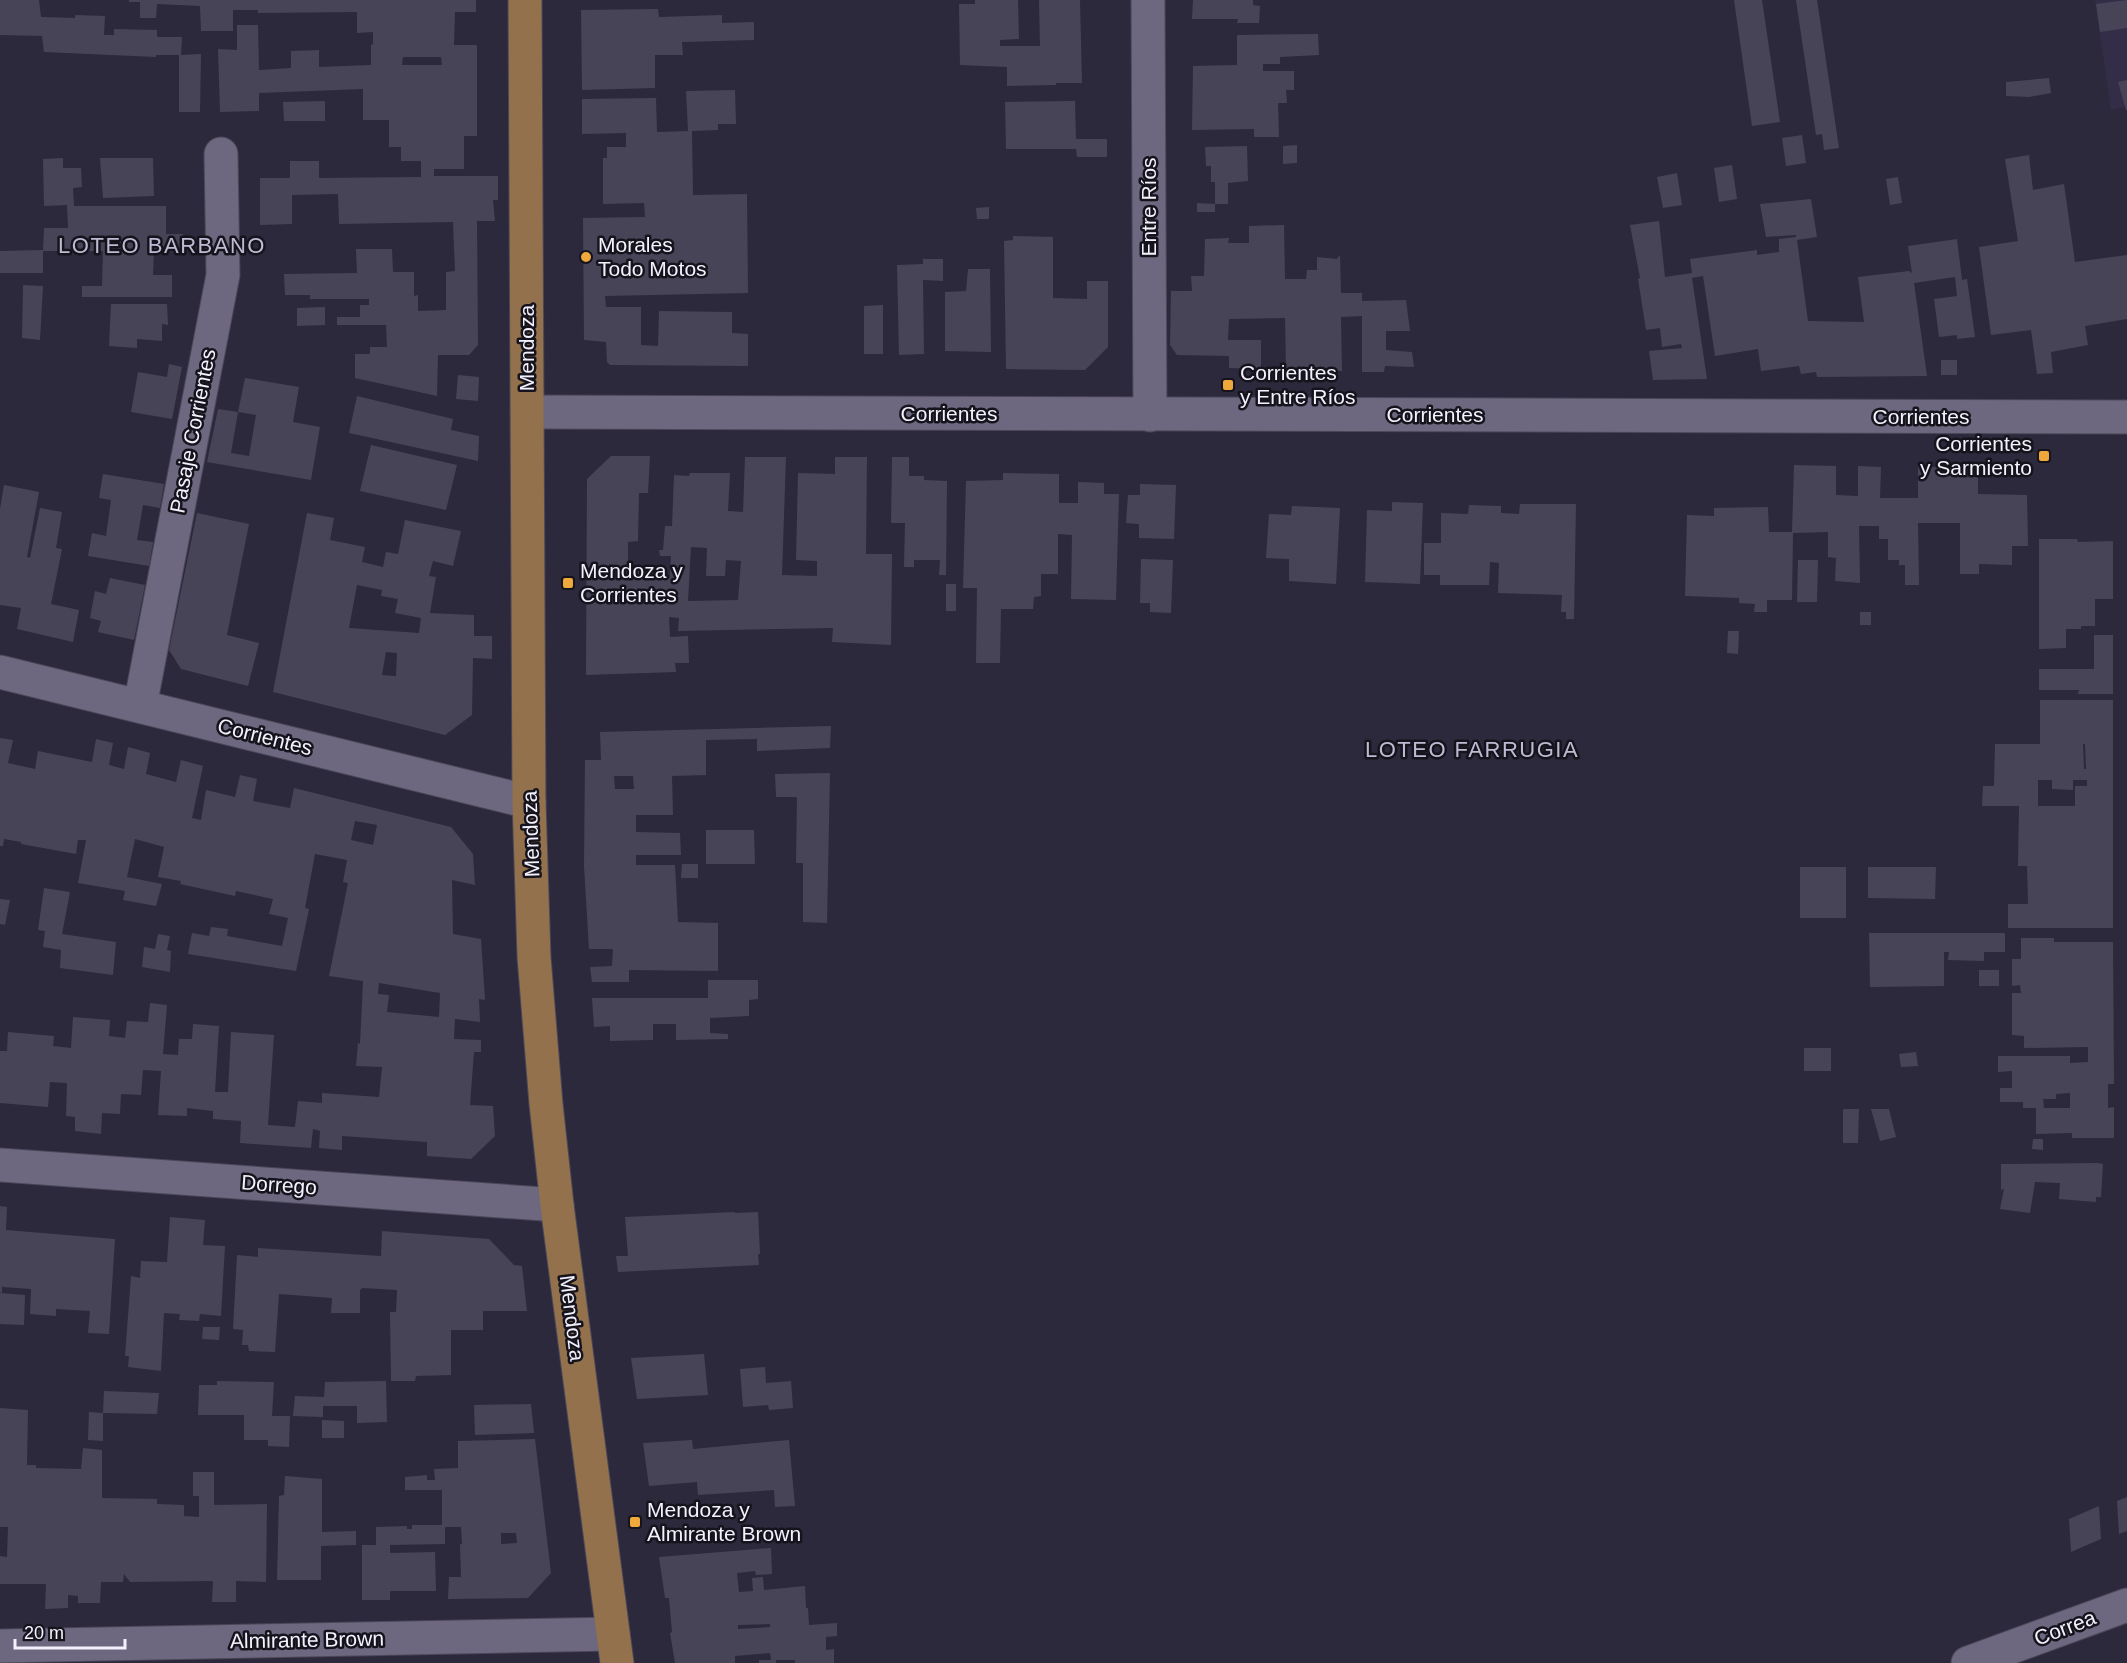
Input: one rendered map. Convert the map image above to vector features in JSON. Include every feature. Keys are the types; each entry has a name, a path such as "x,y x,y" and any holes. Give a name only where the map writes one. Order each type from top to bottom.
{"main road":[{"name":"Mendoza","path":"525,0 529,802 534,957 557,1205 615,1649"}],"street":[{"name":"Entre Ríos","path":"1148,0 1150,415"},
{"name":"Pasaje Corrientes","path":"140,706 223,274 221,154"},
{"name":"Corrientes","path":"528,412 2127,417"},
{"name":"Corrientes","path":"0,672 529,802"},
{"name":"Dorrego","path":"0,1165 557,1205"},
{"name":"Correa","path":"1968,1663 2127,1605"},
{"name":"Almirante Brown","path":"0,1646 615,1649"}],"shaded area":[{"path":"2095,0 2127,0 2127,106 2111,110"}],"building":[{"path":"0,0 39,0 41,17 105,16 104,35 114,35 114,29 157,30 157,37 182,37 181,55 201,54 200,112 179,112 179,55 156,55 156,57 44,52 42,36 0,35"},
{"path":"129,0 476,0 476,12 455,12 454,45 477,45 477,136 464,136 464,169 434,169 434,176 498,176 498,200 493,200 495,221 477,221 478,345 469,355 438,355 437,396 355,378 355,354 370,354 370,347 387,347 386,325 337,325 337,317 360,317 360,305 369,305 369,299 310,299 310,295 285,295 284,274 357,273 356,249 392,249 393,272 414,272 414,296 418,295 418,311 446,310 446,272 455,271 453,222 339,224 338,194 292,195 292,224 260,225 260,178 290,178 290,161 319,161 319,178 421,177 421,161 401,161 401,147 389,147 389,120 363,120 363,89 259,93 259,111 220,112 218,49 237,50 237,25 258,25 259,70 291,68 291,51 319,50 319,67 371,65 373,32 357,33 357,12 258,13 258,10 233,10 233,31 201,31 200,6 157,4 156,18 140,18 140,2 129,2","holes":["403,57 441,57 442,65 402,65"]},
{"path":"975,0 1018,0 1019,39 1000,40 1000,46 1040,46 1039,0 1080,0 1082,83 1007,86 1007,67 960,65 959,4 975,4"},
{"path":"1193,0 1253,0 1253,5 1260,6 1259,23 1237,23 1238,19 1192,19"},
{"path":"1734,0 1762,0 1780,122 1752,126"},
{"path":"1796,0 1817,0 1839,148 1824,150 1822,134 1816,135"},
{"path":"2127,0 2127,28 2100,32 2096,4"},
{"path":"658,9 659,17 722,15 722,23 754,22 754,40 682,42 683,55 655,55 655,88 582,90 581,10"},
{"path":"1318,34 1319,55 1280,57 1280,64 1263,64 1263,71 1294,71 1294,90 1286,90 1287,103 1278,103 1279,137 1254,137 1254,129 1192,130 1193,66 1237,65 1237,35"},
{"path":"2049,78 2051,93 2029,97 2006,96 2006,82"},
{"path":"2127,80 2127,110 2126,110 2118,82"},
{"path":"735,90 736,124 718,124 718,130 692,131 693,195 747,194 748,293 605,296 606,307 641,307 641,345 658,346 659,311 732,312 732,333 748,334 748,366 610,365 607,362 606,342 584,340 583,218 645,217 644,203 603,204 603,158 607,158 607,147 626,147 626,133 582,134 582,99 656,98 657,132 688,131 686,91"},
{"path":"325,101 325,121 284,121 283,102"},
{"path":"1075,101 1076,139 1107,139 1107,157 1077,157 1076,149 1006,149 1005,102"},
{"path":"1802,135 1806,163 1786,166 1782,138"},
{"path":"1297,145 1297,163 1283,164 1283,146"},
{"path":"1247,146 1248,181 1228,183 1228,204 1215,204 1215,182 1211,182 1211,166 1206,166 1205,147"},
{"path":"2029,155 2033,190 2064,184 2075,262 2127,255 2127,319 2085,326 2088,345 2051,352 2053,373 2037,374 2031,330 1991,335 1979,247 2018,241 2005,159"},
{"path":"63,158 63,168 81,168 82,187 73,188 74,206 166,206 166,234 183,234 183,252 154,251 153,275 172,275 172,297 82,297 82,286 102,286 103,251 43,251 44,228 68,228 67,205 44,206 43,159"},
{"path":"100,158 153,158 154,196 103,198"},
{"path":"1732,165 1737,199 1719,202 1714,168"},
{"path":"1677,173 1682,205 1663,208 1657,177"},
{"path":"1898,177 1902,203 1890,205 1886,179"},
{"path":"1811,199 1817,237 1797,240 1808,321 1864,322 1858,277 1909,271 1912,273 1908,246 1957,239 1962,280 1967,279 1975,337 1957,339 1957,335 1939,337 1934,299 1957,296 1955,277 1914,283 1927,376 1817,377 1816,372 1801,374 1799,366 1761,371 1758,349 1715,356 1703,276 1692,278 1707,379 1653,380 1649,351 1682,348 1681,344 1662,347 1660,328 1646,330 1638,279 1640,278 1630,225 1659,221 1665,277 1692,273 1690,259 1757,250 1757,255 1779,252 1779,239 1796,237 1796,235 1766,237 1760,204"},
{"path":"1197,203 1215,204 1215,212 1197,212"},
{"path":"989,207 989,219 977,219 976,208"},
{"path":"1284,225 1285,279 1306,279 1307,270 1317,270 1317,257 1337,259 1340,255 1341,293 1362,293 1362,301 1406,300 1410,331 1386,331 1386,350 1412,352 1414,367 1385,366 1384,372 1362,372 1362,316 1341,317 1342,371 1286,370 1285,318 1229,319 1228,340 1261,340 1261,369 1229,368 1229,356 1177,355 1170,345 1171,291 1192,291 1191,276 1204,276 1205,239 1229,238 1228,243 1249,243 1249,226"},
{"path":"1013,236 1053,237 1053,298 1087,299 1087,281 1108,281 1108,347 1085,370 1006,369 1004,241 1013,240"},
{"path":"43,250 43,273 0,273 0,251"},
{"path":"923,259 943,259 943,281 923,280 924,354 899,355 897,265 923,264"},
{"path":"968,269 990,269 991,352 945,351 945,292 966,291"},
{"path":"23,285 43,286 40,340 22,338"},
{"path":"111,304 167,304 168,325 162,324 162,341 137,339 137,348 109,346"},
{"path":"883,305 883,354 864,354 864,306"},
{"path":"325,307 325,325 297,326 297,308"},
{"path":"1941,360 1957,360 1957,375 1941,375"},
{"path":"169,364 182,367 172,419 131,412 138,372 167,377"},
{"path":"458,375 479,377 478,401 456,399"},
{"path":"245,378 299,387 293,422 320,427 311,480 207,462 218,409 238,412","holes":["238,412 256,415 249,456 231,453"]},
{"path":"357,396 453,419 451,430 479,436 478,461 349,433"},
{"path":"371,445 457,465 446,510 360,491"},
{"path":"611,456 650,456 648,493 639,493 638,541 628,542 628,570 656,571 655,577 670,578 671,556 660,556 659,550 663,550 665,526 672,526 674,475 730,473 728,511 743,512 745,457 786,457 782,575 817,576 817,561 796,560 798,473 835,474 835,457 867,457 866,554 892,554 891,645 832,642 833,628 678,631 679,618 669,617 670,637 688,636 689,663 675,663 676,672 586,675 587,479","holes":["691,547 707,548 706,576 725,576 726,560 741,561 738,600 688,601"]},
{"path":"892,457 909,457 909,476 924,476 924,480 947,481 946,575 939,575 940,560 914,560 914,567 904,567 905,523 891,523"},
{"path":"1794,465 1836,466 1836,495 1858,496 1858,466 1881,467 1880,498 1918,498 1918,467 1978,468 1978,494 2027,495 2028,546 2012,546 2012,565 1979,564 1979,574 1960,574 1960,523 1918,523 1919,585 1905,585 1905,565 1899,565 1899,560 1888,560 1888,539 1879,539 1879,526 1859,526 1860,583 1835,581 1836,558 1828,557 1828,532 1793,533 1792,600 1767,600 1767,612 1754,612 1755,604 1739,603 1739,598 1685,596 1687,515 1714,516 1714,508 1768,507 1769,532 1792,532"},
{"path":"1003,473 1059,474 1059,503 1078,503 1078,482 1104,483 1104,494 1119,494 1116,600 1071,599 1072,535 1058,534 1058,574 1041,574 1041,596 1034,597 1033,609 1001,609 1000,663 976,663 977,588 963,588 966,481 1003,480"},
{"path":"103,474 164,484 160,508 143,505 137,540 153,542 149,566 88,556 92,533 106,536 111,500 99,498"},
{"path":"1140,484 1176,485 1174,539 1139,538 1139,524 1126,523 1128,495 1140,495"},
{"path":"4,485 39,492 27,557 30,558 40,508 62,512 56,548 62,549 51,604 79,610 73,642 17,629 21,608 0,605 0,509"},
{"path":"1392,502 1423,503 1420,584 1365,582 1367,510 1392,511"},
{"path":"1520,504 1576,504 1574,619 1566,619 1566,612 1561,612 1562,595 1498,593 1499,563 1490,562 1489,585 1440,585 1440,575 1424,575 1424,543 1441,543 1441,513 1468,514 1469,505 1501,506 1501,513 1519,514"},
{"path":"1292,506 1340,508 1336,584 1289,581 1289,559 1266,558 1269,514 1291,515"},
{"path":"197,513 249,524 227,635 259,643 248,686 181,669 169,650"},
{"path":"307,513 334,518 330,540 365,547 362,562 383,567 386,552 398,554 405,520 461,531 453,566 433,561 429,576 436,577 430,613 474,615 474,636 492,636 492,659 473,658 472,715 445,735 273,692","holes":["357,585 382,590 381,596 398,599 395,613 421,618 419,633 349,628","386,652 397,653 396,676 382,675"]},
{"path":"2039,539 2077,539 2078,542 2113,541 2113,599 2095,599 2095,626 2066,629 2066,648 2039,649"},
{"path":"1141,559 1173,560 1171,613 1150,612 1150,603 1140,603"},
{"path":"1798,560 1818,560 1817,602 1797,602"},
{"path":"110,578 145,585 134,640 98,632 101,621 90,618 95,591 106,594"},
{"path":"946,584 956,584 956,611 946,611"},
{"path":"1860,612 1871,612 1871,625 1860,625"},
{"path":"1728,631 1739,631 1738,654 1727,653"},
{"path":"2094,635 2113,635 2113,694 2078,694 2079,690 2039,690 2039,669 2094,669"},
{"path":"2040,700 2113,700 2113,928 2008,928 2008,904 2028,904 2027,866 2018,866 2019,806 1982,806 1983,786 1994,786 1995,744 2040,744","holes":["2083,744 2085,744 2086,769 2084,769","2038,780 2052,780 2052,789 2073,790 2073,780 2087,780 2087,786 2075,786 2075,806 2038,806"]},
{"path":"831,726 830,748 757,751 757,739 706,740 706,775 672,776 673,815 636,815 636,832 680,833 681,855 636,855 636,865 675,865 678,922 718,923 718,971 629,970 629,982 592,982 590,967 612,966 613,949 589,949 584,866 585,760 601,760 600,732","holes":["614,776 633,776 634,789 615,789"]},
{"path":"0,738 13,740 8,763 35,769 38,751 92,762 96,739 113,743 109,765 124,769 128,747 150,753 146,774 176,782 181,760 203,766 192,818 201,820 206,790 235,797 240,775 257,779 253,801 290,808 294,788 451,827 473,854 475,885 452,880 453,934 481,939 485,1000 479,999 480,1022 455,1019 454,1039 481,1040 481,1052 474,1052 470,1105 493,1106 495,1136 471,1159 427,1156 427,1142 342,1136 342,1150 319,1148 320,1131 313,1129 311,1148 240,1143 241,1121 213,1119 213,1111 187,1108 187,1116 158,1115 161,1071 143,1070 141,1095 121,1094 120,1114 102,1113 101,1134 75,1131 75,1117 66,1116 67,1083 50,1082 48,1107 0,1103 0,1051 7,1051 8,1032 54,1036 53,1046 71,1048 73,1017 110,1020 109,1036 125,1038 127,1021 148,1022 150,1003 167,1005 163,1054 178,1055 179,1039 192,1039 193,1024 219,1026 215,1092 228,1092 231,1032 274,1035 268,1125 295,1127 298,1101 322,1103 322,1093 379,1097 382,1067 356,1066 358,1043 360,1044 363,981 329,976 348,883 343,882 347,860 315,854 305,908 309,909 296,971 188,954 192,933 209,936 211,927 228,929 227,936 282,946 288,918 269,914 273,899 236,891 235,896 158,877 164,847 135,839 127,877 162,884 156,906 123,900 125,891 78,883 86,840 78,840 76,854 4,839 3,846 0,846","holes":["355,821 377,825 373,845 351,840","379,983 440,993 439,1017 387,1012 389,995 378,994"]},
{"path":"830,773 827,923 803,922 803,863 796,863 797,797 776,797 775,774"},
{"path":"706,830 754,830 755,864 706,864"},
{"path":"682,864 698,864 698,878 681,878"},
{"path":"1800,867 1846,867 1846,918 1800,918"},
{"path":"1868,867 1936,867 1935,899 1868,898"},
{"path":"44,888 70,892 62,934 116,942 113,975 60,968 61,950 43,947 45,931 38,930"},
{"path":"0,899 10,900 5,925 0,924"},
{"path":"1869,933 2005,933 2005,952 1984,952 1984,961 1948,960 1949,952 1944,952 1944,986 1870,987"},
{"path":"158,934 170,936 167,950 171,951 170,972 142,967 144,947 155,949"},
{"path":"2021,938 2054,938 2054,942 2113,942 2114,1084 2108,1084 2108,1108 2114,1107 2114,1138 2072,1138 2072,1133 2036,1134 2036,1108 2023,1108 2023,1102 2000,1102 2000,1088 2012,1088 2012,1071 1998,1072 1998,1056 2070,1056 2070,1063 2088,1062 2088,1047 2024,1048 2024,1036 2012,1035 2012,993 2021,993 2020,985 2012,986 2012,959 2021,959","holes":["2070,1093 2070,1108 2044,1108 2043,1099 2056,1099 2056,1094"]},
{"path":"1979,970 1999,970 1999,986 1979,986"},
{"path":"708,980 758,980 758,999 749,1000 749,1016 710,1018 710,1033 728,1034 728,1039 676,1040 676,1024 653,1024 653,1040 610,1041 610,1026 594,1027 592,998 708,998"},
{"path":"1804,1048 1831,1048 1831,1071 1804,1071"},
{"path":"1916,1052 1918,1066 1901,1067 1899,1054"},
{"path":"1843,1109 1859,1109 1858,1143 1843,1143"},
{"path":"1871,1109 1889,1109 1896,1137 1880,1141"},
{"path":"2033,1139 2043,1139 2043,1150 2032,1149"},
{"path":"2001,1164 2103,1164 2101,1197 2096,1197 2096,1202 2059,1199 2060,1183 2035,1182 2030,1213 2000,1209 2004,1189 2001,1190"},
{"path":"0,1206 7,1207 6,1230 115,1239 109,1334 88,1333 90,1311 56,1309 56,1316 30,1314 31,1289 2,1287 2,1293 0,1292"},
{"path":"758,1212 759,1265 618,1272 616,1256 628,1256 625,1217"},
{"path":"170,1217 205,1220 203,1245 225,1246 221,1316 200,1314 199,1321 179,1320 180,1314 164,1313 161,1371 128,1367 129,1356 125,1356 131,1276 140,1278 141,1261 167,1262"},
{"path":"382,1231 489,1239 514,1265 522,1266 527,1311 483,1311 483,1330 451,1330 451,1375 416,1376 415,1381 391,1381 390,1312 396,1312 397,1290 362,1288 360,1290 360,1313 331,1313 332,1298 279,1294 275,1352 249,1351 248,1345 242,1345 243,1330 233,1329 237,1255 258,1257 258,1248 381,1256"},
{"path":"0,1293 25,1295 24,1325 0,1324"},
{"path":"203,1327 220,1327 219,1340 202,1339"},
{"path":"704,1354 708,1395 637,1399 631,1358"},
{"path":"765,1367 766,1383 791,1381 793,1408 769,1410 768,1405 743,1407 740,1369"},
{"path":"217,1381 274,1382 272,1416 290,1416 289,1447 268,1446 268,1440 244,1440 244,1415 198,1415 199,1385 217,1385"},
{"path":"386,1381 387,1422 357,1423 357,1406 323,1406 323,1417 293,1416 295,1396 324,1397 325,1382"},
{"path":"104,1391 159,1393 157,1414 103,1413"},
{"path":"531,1404 534,1433 475,1435 474,1405"},
{"path":"0,1408 28,1410 27,1465 36,1465 36,1468 81,1469 83,1448 102,1450 102,1498 157,1499 157,1504 184,1505 184,1516 199,1517 199,1496 193,1496 193,1472 214,1472 214,1505 267,1504 266,1582 236,1581 236,1602 212,1602 213,1581 130,1582 124,1574 123,1582 101,1582 100,1603 78,1603 78,1596 68,1595 68,1608 45,1609 46,1584 0,1584 0,1556 7,1557 8,1527 0,1527"},
{"path":"89,1412 103,1413 103,1441 88,1440"},
{"path":"322,1420 344,1421 344,1438 322,1438"},
{"path":"535,1439 551,1573 528,1598 448,1599 449,1577 461,1577 460,1544 462,1544 461,1527 445,1527 445,1544 390,1545 390,1553 435,1552 436,1591 390,1591 390,1600 362,1600 362,1545 376,1545 376,1527 407,1526 407,1529 412,1529 412,1525 442,1525 442,1490 405,1490 405,1477 427,1475 427,1480 435,1480 434,1469 458,1468 458,1441","holes":["501,1533 516,1533 517,1543 501,1544"]},
{"path":"692,1440 693,1449 789,1440 795,1506 775,1507 774,1490 698,1495 697,1482 649,1486 643,1443"},
{"path":"285,1476 322,1479 322,1532 356,1531 356,1545 321,1546 321,1580 277,1580 279,1496 284,1495"},
{"path":"2127,1497 2127,1531 2119,1534 2117,1501"},
{"path":"2099,1506 2101,1539 2071,1552 2069,1519"},
{"path":"771,1548 772,1574 756,1575 755,1571 737,1573 739,1592 753,1591 752,1578 763,1577 764,1590 805,1586 809,1625 837,1623 837,1636 826,1637 826,1650 834,1649 834,1663 795,1663 795,1660 776,1660 776,1663 759,1663 759,1660 771,1660 770,1653 735,1656 735,1663 675,1663 670,1633 672,1632 669,1598 665,1598 659,1557","holes":["770,1624 770,1627 738,1629 738,1625"]}],"place":[{"name":"Morales Todo Motos","path":"586,257"},
{"name":"Corrientes y Entre Ríos","path":"1228,385"},
{"name":"Corrientes y Sarmiento","path":"2044,456"},
{"name":"Mendoza y Corrientes","path":"568,583"},
{"name":"Mendoza y Almirante Brown","path":"635,1522"}],"district":[{"name":"LOTEO BARBANO","path":"162,245"},
{"name":"LOTEO FARRUGIA","path":"1472,749"}]}
